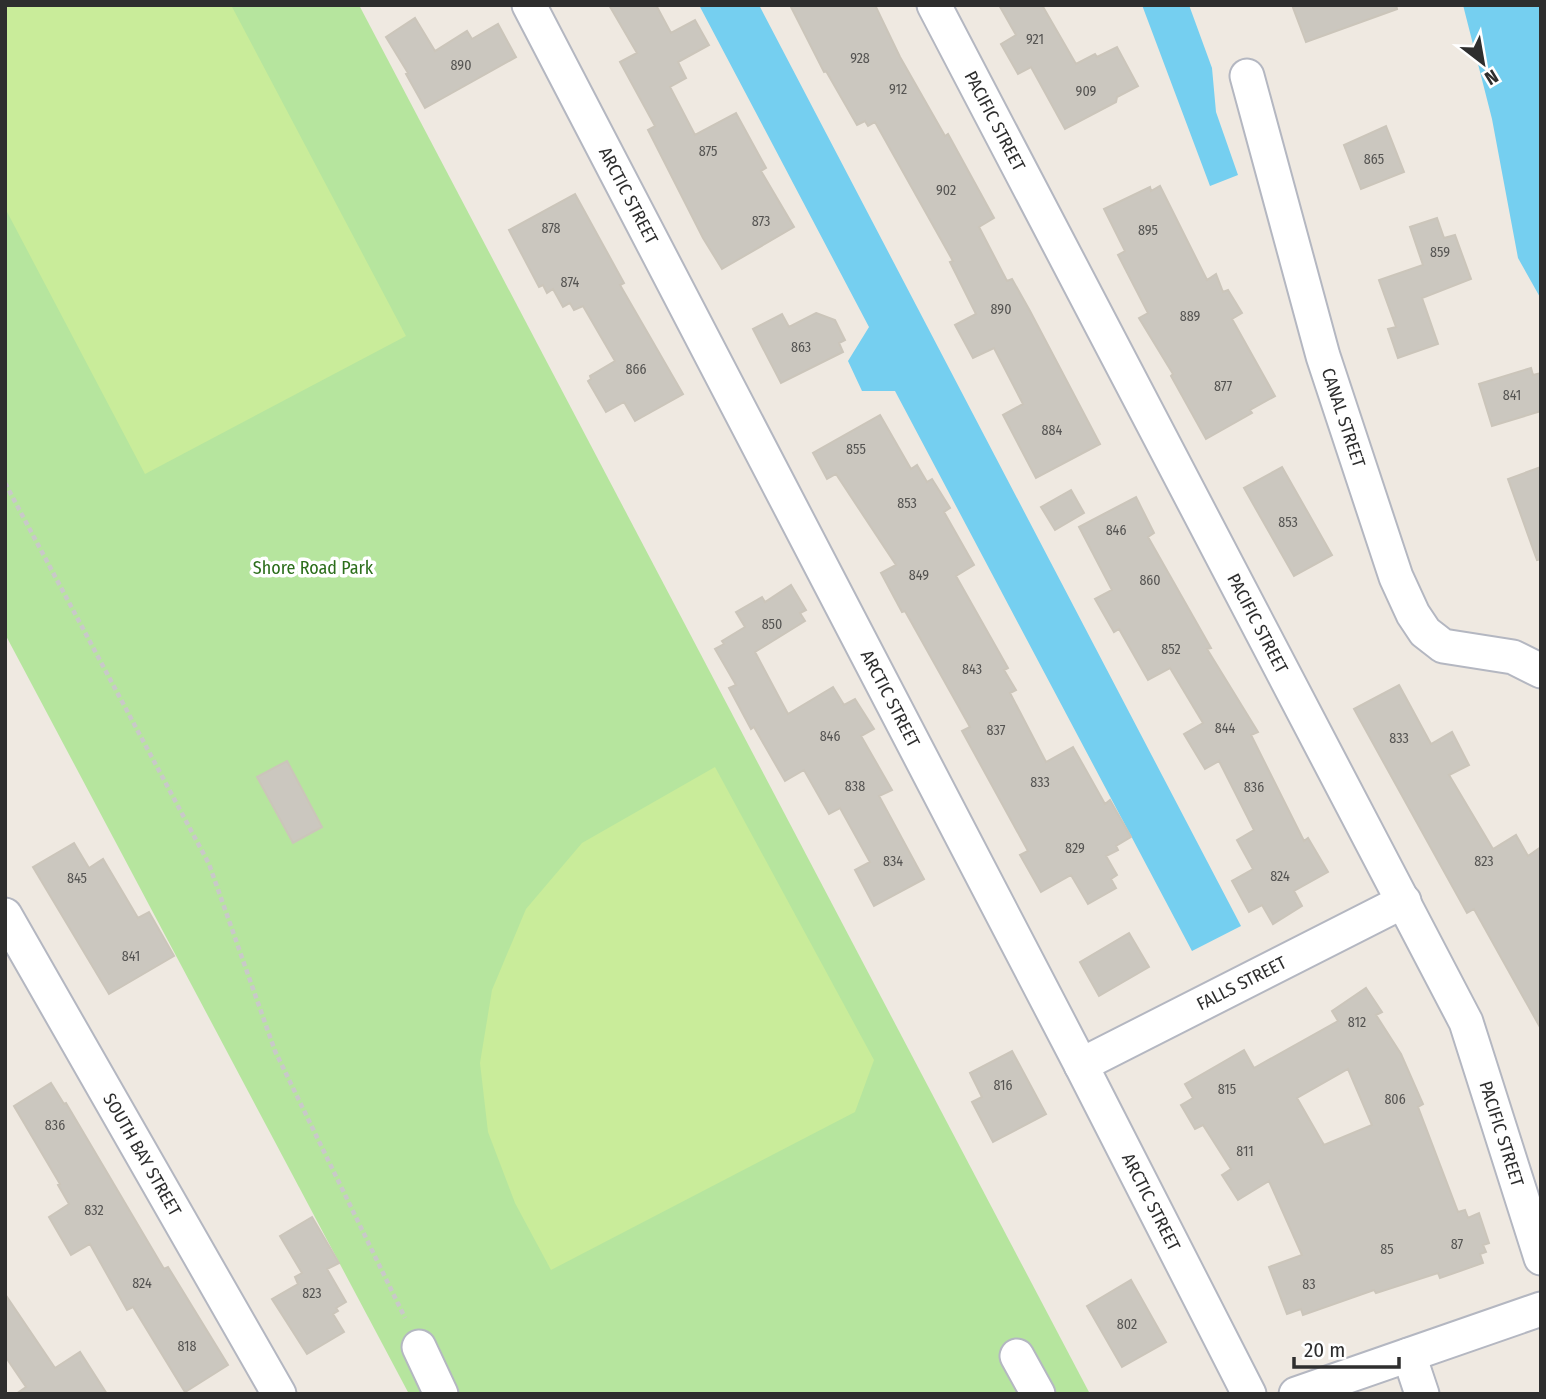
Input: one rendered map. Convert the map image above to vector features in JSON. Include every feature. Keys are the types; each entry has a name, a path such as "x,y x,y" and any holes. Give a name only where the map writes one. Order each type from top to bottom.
{"street":[{"name":"ARCTIC STREET","path":"529,5 1081,1065 1249,1394"},
{"name":"PACIFIC STREET","path":"934,5 1466,1022 1541,1258"},
{"name":"CANAL STREET","path":"1247,76 1323,356 1396,577 1413,614 1425,632 1443,646 1513,657 1541,671"},
{"name":"FALLS STREET","path":"1081,1065 1404,901"},
{"name":"SOUTH BAY STREET","path":"5,915 279,1394"},
{"path":"1296,1394 1541,1309"},
{"path":"419,1348 441,1394"},
{"path":"1409,1355 1422,1394"},
{"path":"1017,1356 1038,1394"}],"path":[{"path":"5,483 209,864 275,1051 419,1348"}],"green space":[{"name":"Shore Road Park","path":"5,5 359,5 1090,1394 409,1394 5,634"},
{"path":"5,5 231,5 406,336 145,474 5,208"},
{"path":"715,767 874,1060 855,1112 551,1270 515,1203 488,1132 480,1063 492,990 526,909 582,843"}],"water":[{"path":"699,5 759,5 1241,926 1192,951 895,391 862,391 848,361 869,327"},
{"path":"1142,5 1189,5 1212,68 1216,112 1238,175 1210,186"},
{"path":"1463,5 1541,5 1541,299 1518,258 1492,119"}],"building":[{"path":"609,5 656,5 671,33 695,20 709,45 678,62 686,78 670,87 695,135 736,113 766,168 761,171 794,227 722,269 703,238 648,130 655,126 620,62 637,53"},
{"path":"790,5 875,5 900,57 945,136 948,134 994,218 979,227 1007,281 1012,279 1030,311 1100,444 1036,478 1003,415 1023,404 994,348 973,358 955,325 976,314 950,262 953,261 875,122 868,126 865,121 857,125 826,71 824,72"},
{"path":"999,5 1042,5 1076,64 1117,47 1138,86 1117,97 1116,102 1065,129 1031,67 1018,74 1001,44 1016,35"},
{"path":"1292,5 1396,5 1397,9 1306,42"},
{"path":"415,18 435,51 467,31 472,39 498,24 516,57 425,108 386,37"},
{"path":"1386,126 1404,172 1361,189 1344,145"},
{"path":"1160,186 1207,280 1216,274 1223,292 1228,290 1242,313 1232,319 1275,396 1250,410 1252,413 1206,439 1171,376 1173,374 1139,318 1148,313 1118,255 1125,251 1104,209 1150,187 1151,191"},
{"path":"575,194 624,283 620,285 683,394 635,421 624,402 606,412 588,381 590,376 615,361 583,306 574,310 570,303 563,307 553,289 547,293 543,285 539,287 509,230"},
{"path":"1437,218 1444,238 1455,235 1471,279 1422,298 1438,344 1398,358 1388,329 1396,327 1379,280 1423,265 1410,227"},
{"path":"816,313 835,320 845,340 839,343 843,352 781,383 753,329 782,314 789,327"},
{"path":"1531,368 1533,375 1541,373 1541,411 1492,426 1479,384"},
{"path":"880,415 911,469 917,465 927,482 932,479 950,508 944,512 974,565 956,576 1008,668 1004,670 1016,690 1010,693 1046,762 1073,747 1105,804 1110,800 1131,837 1116,846 1118,850 1106,856 1117,875 1111,879 1116,888 1088,904 1071,875 1041,892 1020,855 1028,851 962,731 970,727 881,573 896,565 836,474 827,479 813,453"},
{"path":"1282,467 1332,555 1294,576 1244,488"},
{"path":"1541,467 1541,559 1537,560 1508,479"},
{"path":"1071,490 1084,513 1055,530 1041,507"},
{"path":"1136,497 1154,533 1148,537 1211,648 1207,649 1258,732 1251,735 1304,841 1308,838 1328,872 1294,891 1302,906 1273,924 1262,905 1249,912 1232,881 1253,869 1237,840 1254,830 1219,761 1205,769 1184,734 1203,723 1170,668 1148,680 1119,629 1114,632 1095,599 1112,590 1079,527"},
{"path":"791,585 806,610 800,613 805,621 755,652 788,714 833,687 844,705 855,699 874,729 861,736 892,790 879,796 924,879 874,906 855,870 870,862 840,808 829,814 804,770 785,781 754,727 751,729 729,688 736,685 715,649 724,644 722,641 745,627 736,612 762,597 765,602"},
{"path":"1399,685 1431,744 1452,732 1469,765 1449,775 1493,849 1516,835 1528,856 1541,847 1541,1029 1474,909 1467,913 1354,709"},
{"path":"287,761 322,827 293,843 257,777"},
{"path":"74,843 89,868 103,859 138,918 149,912 174,956 109,994 33,867"},
{"path":"1129,933 1149,967 1099,996 1080,962"},
{"path":"1366,988 1382,1012 1376,1015 1401,1054 1423,1104 1418,1107 1458,1212 1465,1210 1468,1218 1479,1213 1489,1243 1483,1245 1486,1252 1480,1254 1483,1263 1440,1278 1438,1273 1376,1293 1374,1290 1303,1315 1301,1309 1287,1314 1269,1267 1302,1255 1269,1181 1238,1200 1222,1175 1231,1169 1203,1125 1195,1129 1181,1105 1193,1098 1185,1084 1244,1050 1254,1068 1338,1021 1332,1011","holes":["1348,1069 1372,1125 1324,1145 1297,1098"]},
{"path":"1012,1051 1046,1114 993,1142 972,1102 982,1097 970,1073"},
{"path":"51,1083 64,1104 66,1103 164,1269 168,1267 228,1365 185,1392 133,1307 127,1310 90,1244 71,1255 49,1217 69,1204 14,1106"},
{"path":"312,1217 339,1263 327,1269 346,1302 336,1308 338,1311 333,1314 344,1332 307,1354 272,1299 298,1284 295,1277 302,1273 280,1236"},
{"path":"1131,1280 1166,1342 1122,1367 1087,1306"},
{"path":"5,1294 55,1368 80,1352 107,1394 16,1394 26,1387 5,1356"}]}
